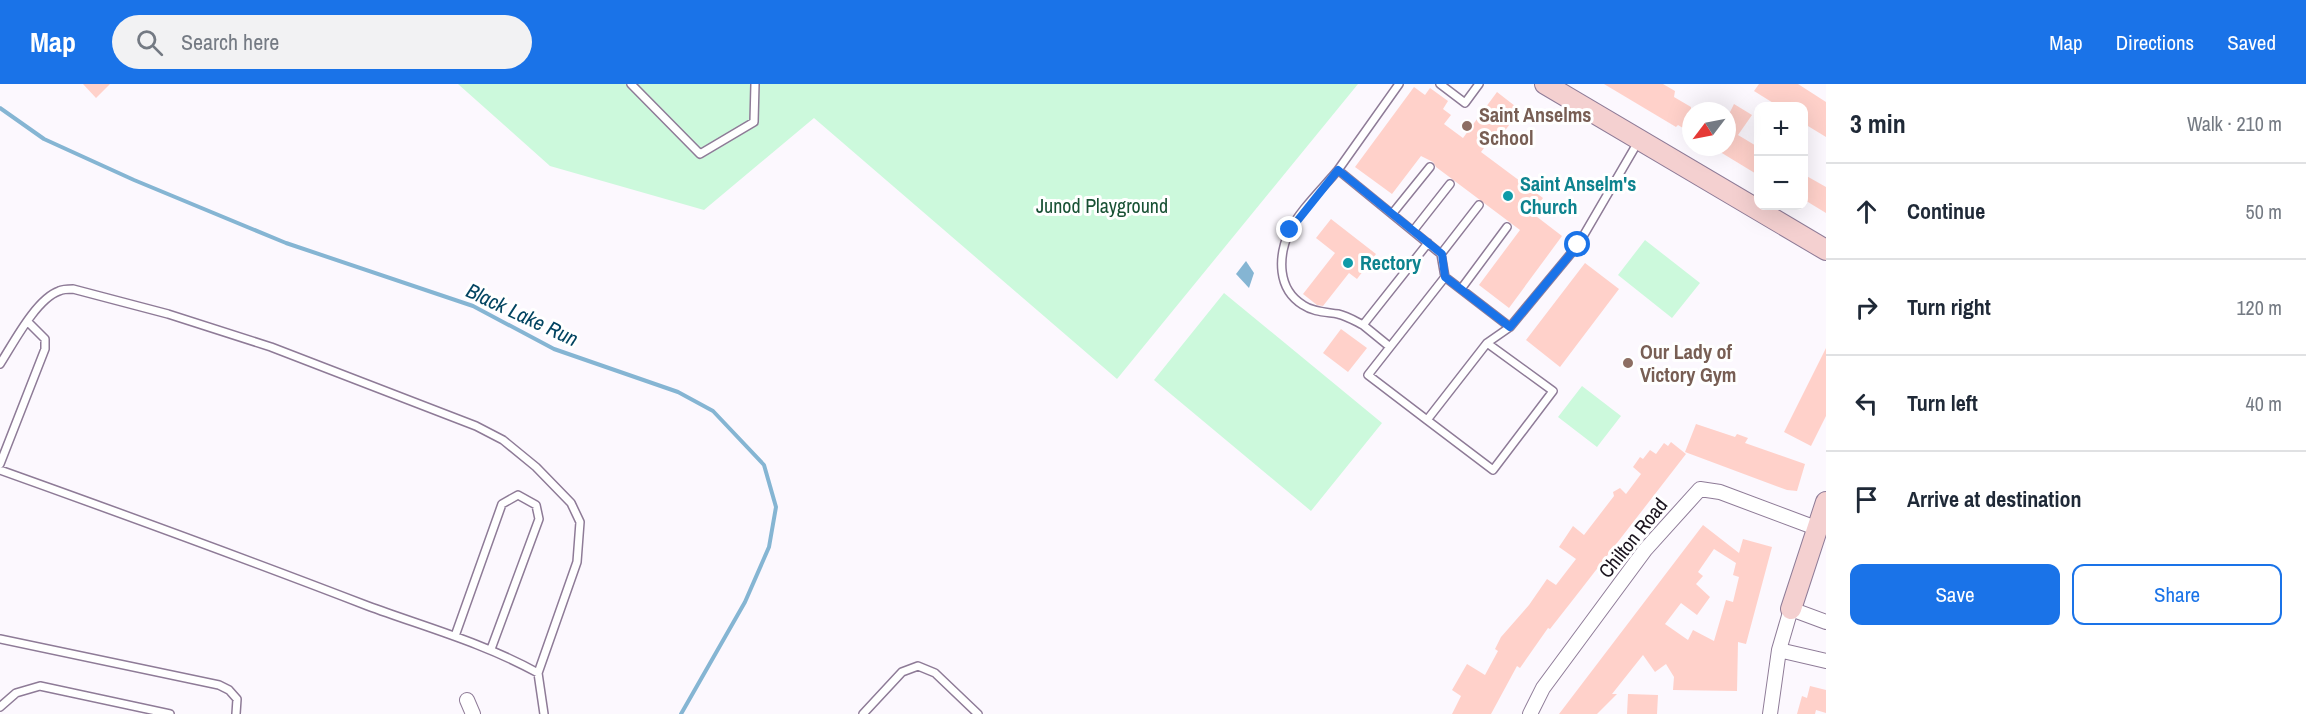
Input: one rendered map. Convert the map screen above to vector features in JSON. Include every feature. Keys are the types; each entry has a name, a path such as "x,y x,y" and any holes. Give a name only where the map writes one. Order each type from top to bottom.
{"street":[{"path":"1545,84 1826,249"},
{"name":"Chilton Road","path":"1530,714 1543,688 1645,550 1700,489 1720,492 1816,528"},
{"path":"1770,714 1780,647 1826,502"},
{"path":"1791,609 1826,622"},
{"path":"1780,647 1826,661"},
{"path":"467,700 472,714"}],"lane":[{"path":"631,84 700,154 754,122 755,84"},
{"path":"1390,347 1364,325 1340,314 1323,313 1304,307 1290,296 1282,279 1282,254 1290,230 1338,170 1399,84"},
{"path":"1440,84 1465,103 1479,84"},
{"path":"1427,420 1487,343 1510,327 1578,245 1639,140"},
{"path":"1392,214 1430,167"},
{"path":"1338,170 1442,254 1445,277 1368,375 1493,470 1553,392 1487,343"},
{"path":"1413,231 1450,184"},
{"path":"1442,254 1479,205"},
{"path":"1461,289 1507,227"},
{"path":"1364,325 1428,243"},
{"path":"1445,277 1510,327"},
{"path":"0,364 28,322 48,298 58,291 73,289 168,314 271,347 476,426 503,440 536,467 571,503 580,522 577,562 538,673 544,714"},
{"path":"0,464 45,349 45,339 28,322"},
{"path":"0,470 142,520 416,624 504,654 538,673"},
{"path":"455,636 502,504 518,495 536,505 539,519 491,650"},
{"path":"0,639 219,685 229,690 237,699 236,714"},
{"path":"863,714 902,672 918,666 935,673 978,714"},
{"path":"0,707 16,693 40,686 170,714"}],"green space":[{"name":"Junod Playground","path":"458,84 1358,84 1117,379 814,118 704,210 550,166"},
{"path":"1645,240 1700,283 1672,318 1618,275"},
{"path":"1224,293 1382,423 1311,511 1154,380"},
{"path":"1582,386 1621,416 1597,447 1558,417"}],"water":[{"path":"1246,261 1254,273 1249,288 1236,274"}],"building":[{"path":"83,84 110,84 96,98"},
{"path":"1604,84 1663,84 1675,91 1674,97 1682,102 1682,127 1678,125 1676,127"},
{"path":"1759,84 1798,84 1826,102 1826,137 1808,126 1808,102 1772,102 1754,91"},
{"name":"Saint Anselm's Church","path":"1414,87 1425,95 1430,88 1448,101 1443,109 1451,115 1444,124 1463,138 1497,92 1515,106 1507,117 1512,121 1504,132 1499,128 1481,152 1543,198 1532,213 1562,236 1509,308 1479,285 1520,230 1436,167 1433,162 1421,156 1392,194 1355,167"},
{"path":"1736,105 1752,115 1738,135 1754,145 1754,173 1727,156 1736,156"},
{"path":"1808,177 1826,187 1826,213 1808,202"},
{"name":"Rectory","path":"1331,219 1376,254 1357,279 1349,273 1323,306 1317,305 1303,294 1335,253 1316,238"},
{"path":"1585,263 1619,289 1560,367 1526,340"},
{"path":"1341,329 1367,348 1348,372 1323,353"},
{"path":"1826,348 1826,416 1811,446 1784,432"},
{"path":"1696,424 1735,437 1737,434 1748,438 1745,443 1805,464 1797,491 1787,490 1685,452"},
{"path":"1671,442 1686,454 1550,629 1548,628 1520,668 1517,666 1491,714 1452,714 1461,696 1452,690 1467,664 1485,675 1498,651 1495,649 1501,637 1529,605 1547,579 1556,585 1576,559 1559,547 1573,526 1584,535 1614,496 1613,492 1620,488 1626,494 1641,474 1633,467 1640,457 1643,459 1650,450 1656,454 1664,443 1668,446"},
{"path":"1703,525 1739,553 1743,539 1772,547 1746,644 1738,642 1737,691 1673,690 1674,677 1666,664 1655,672 1643,655 1612,694 1617,694 1597,714 1559,714","holes":["1714,549 1736,563 1733,575 1739,577 1733,602 1726,600 1714,641 1693,630 1688,640 1665,624 1681,603 1697,615 1710,597 1696,584 1703,576 1698,572"]},
{"path":"1810,686 1826,690 1826,713 1816,710 1815,714 1797,714 1802,696 1807,698"},
{"path":"1628,694 1658,695 1657,714 1627,714"}],"waterway":[{"name":"Black Lake Run","path":"0,108 44,139 134,180 286,243 473,306 554,349 678,392 713,411 764,465 776,507 769,547 745,602 681,714"}],"place":[{"name":"Saint Anselms School","path":"1467,126"},
{"name":"Saint Anselm's Church","path":"1508,196"},
{"name":"Rectory","path":"1348,263"},
{"name":"Our Lady of Victory Gym","path":"1628,363"}],"route":[{"path":"1290,230 1338,170 1442,254 1445,277 1510,327 1578,245"}]}
